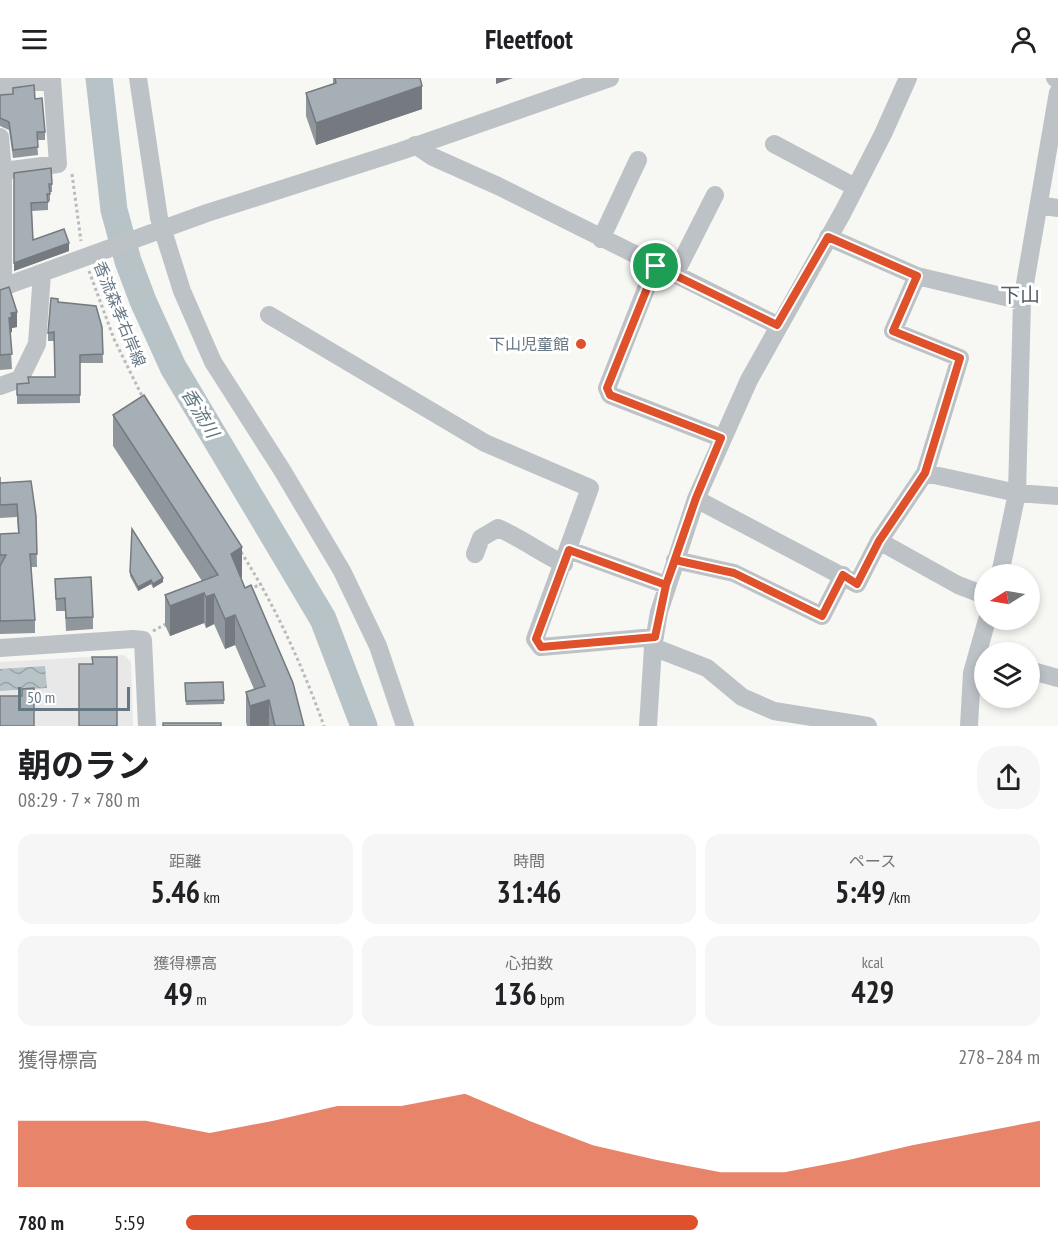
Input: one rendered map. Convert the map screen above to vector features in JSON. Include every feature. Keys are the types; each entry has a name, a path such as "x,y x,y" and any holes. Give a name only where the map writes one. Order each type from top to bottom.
{"street":[{"path":"138,78 160,230 182,291 213,362 282,470 342,571 378,646 405,726"},
{"path":"0,137 3,171 1,287 160,230 610,78"},
{"path":"648,726 654,642 666,585 696,498 721,438 777,325 855,187 883,134 908,78"},
{"path":"0,86 52,80 58,164 3,171"},
{"path":"1002,564 1017,493 1022,301 1058,92"},
{"path":"774,144 855,187"},
{"path":"415,145 777,325"},
{"path":"601,239 638,160"},
{"path":"675,274 715,195"},
{"path":"1039,205 1058,208"},
{"path":"828,237 917,276 1022,301"},
{"path":"656,266 607,388 610,395 721,438"},
{"path":"0,386 20,379 36,344 42,273"},
{"path":"696,498 857,584 879,541 925,473 960,358 893,331 917,276"},
{"path":"269,315 485,443 590,488 536,639 541,647 654,642 707,668 771,718 868,726"},
{"path":"925,473 1017,493 1058,496"},
{"path":"475,554 481,538 498,528 518,536 536,550 666,585"},
{"path":"879,541 957,585 974,591"},
{"path":"675,560 734,573 822,616 843,575"},
{"path":"0,648 143,640 147,726"},
{"path":"969,726 974,669"},
{"path":"1040,673 1057,677"}],"path":[{"name":"香流森孝右岸線","path":"71,166 78,230 89,257 114,339 147,404"},
{"path":"236,544 262,584 305,672 324,726"},
{"path":"241,593 262,584"},
{"path":"143,640 156,627 177,619"}],"shaded area":[{"path":"124,655 131,662 133,726 0,726 0,662"}],"water":[{"path":"45,666 47,688 0,691 0,669"}],"building":[{"path":"335,78 420,78 422,86 316,123 306,93 336,83"},
{"path":"34,85 35,99 42,98 45,132 37,132 38,147 13,150 9,122 0,118 0,95 13,94 13,88"},
{"path":"51,168 52,184 49,184 48,202 31,203 33,240 64,229 69,243 14,263 14,173"},
{"path":"9,287 17,312 11,313 12,317 9,318 12,354 0,355 0,290"},
{"path":"51,298 58,299 58,302 96,306 102,327 103,354 80,355 80,395 17,395 17,384 29,383 28,377 55,377 54,332 48,333"},
{"path":"144,395 242,547 231,554 245,588 251,585 293,683 304,726 275,726 269,700 250,706 246,692 265,686 235,615 225,619 214,594 206,597 204,593 170,606 165,595 218,575 113,415"},
{"path":"31,481 36,516 37,554 30,554 35,620 0,621 0,566 6,555 0,555 0,534 19,533 17,504 0,505 0,483"},
{"path":"132,529 163,578 153,584 151,580 138,587 130,572"},
{"path":"91,577 93,617 66,618 65,598 56,599 55,579"},
{"path":"92,657 117,657 117,726 79,726 79,664 93,664"},
{"path":"223,682 224,700 186,701 185,683"},
{"path":"34,688 34,726 0,726 0,696 22,696 22,689"},
{"path":"163,723 221,723 221,726 163,726"}],"waterway":[{"name":"香流川","path":"99,78 114,210 128,261 143,301 173,367 323,619 364,726"}],"place":[{"name":"下山児童館","path":"581,344"}],"district":[{"name":"下山","path":"1020,295"}],"route":[{"path":"656,266 607,388 610,395 721,438 696,498 666,585 655,637 541,647 536,639 569,550 666,585 675,560 734,573 822,616 843,575 857,584 879,541 925,473 960,358 893,331 917,276 828,237 777,325 656,266"}]}
